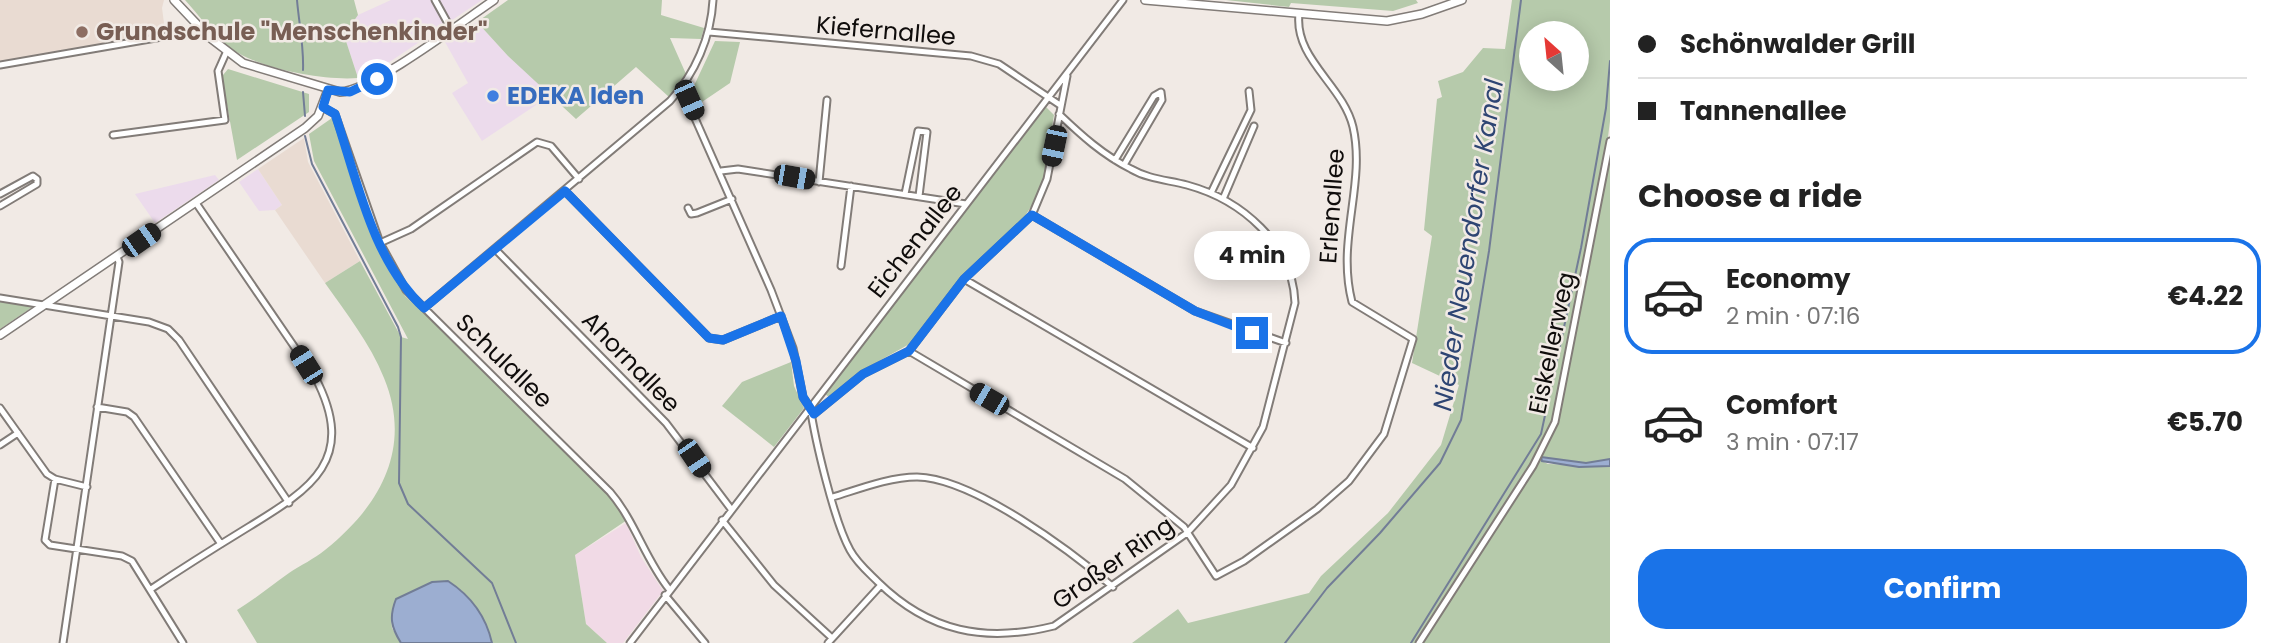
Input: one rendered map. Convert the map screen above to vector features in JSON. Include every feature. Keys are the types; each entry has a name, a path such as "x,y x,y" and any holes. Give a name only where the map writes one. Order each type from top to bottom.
{"main road":[{"path":"174,0 226,53 257,69 328,90 350,92 377,79 494,0"},
{"path":"1144,0 1399,20 1462,0"},
{"path":"0,335 305,128 323,107 328,90"}],"street":[{"path":"435,0 451,29"},
{"path":"424,308 565,191 681,89 709,32 713,0"},
{"name":"Eichenallee","path":"630,643 664,595 1123,0"},
{"name":"Erlenallee","path":"1187,533 1213,574 1219,576 1339,492 1384,434 1413,339 1352,302 1345,274 1356,160 1353,125 1303,43 1297,28 1299,14"},
{"path":"0,65 202,30"},
{"name":"Kiefernallee","path":"709,32 971,56 999,64 1049,98"},
{"path":"113,135 225,120 218,71 226,53"},
{"name":"Eichenallee","path":"810,406 814,414 863,374 909,351 964,279 1032,215 1047,179 1068,73"},
{"name":"Großer Ring","path":"681,89 721,171 781,316 796,361 803,397 810,406 833,497 850,550 902,605 935,622 976,636 1006,637 1054,626 1187,533 1218,502 1254,448 1272,402 1295,303 1295,286 1287,262 1259,226 1211,193 1155,178 1115,160 1092,144 1059,114"},
{"path":"1211,193 1251,110 1249,91"},
{"path":"1115,160 1154,96 1161,92 1162,100 1124,165"},
{"path":"1049,98 1060,104"},
{"path":"819,182 827,100"},
{"name":"Schulallee","path":"323,107 335,114 380,243 400,281 610,492 630,518 650,560 669,589"},
{"path":"1223,199 1254,126"},
{"path":"905,194 918,131 927,132 919,196"},
{"name":"Eiskellerweg","path":"1419,643 1533,466 1555,422 1610,141"},
{"path":"380,243 411,229 537,142 551,146 579,179"},
{"path":"721,171 738,169 966,204"},
{"path":"0,194 33,176 37,179 37,184 0,206"},
{"path":"841,266 851,187"},
{"path":"565,191 709,338 723,340 781,316"},
{"path":"688,208 691,214 697,213 732,199"},
{"path":"151,589 289,503 310,486 327,457 331,433 327,404 298,352 195,203"},
{"path":"1032,215 1195,311 1286,343"},
{"name":"Ahornallee","path":"495,249 666,423 731,509"},
{"path":"64,643 119,262 117,257"},
{"path":"964,279 1254,448"},
{"path":"0,298 159,324 174,334 289,503"},
{"path":"909,351 1125,479 1173,516 1187,533"},
{"path":"97,407 134,417 221,544"},
{"path":"0,408 47,474 55,479 87,487"},
{"path":"0,445 18,433"},
{"path":"833,497 915,477 958,487 1055,542 1113,587"},
{"path":"55,479 45,540 50,545 122,556 132,561 183,643"},
{"path":"722,520 774,584 830,641 881,585"},
{"path":"664,595 705,643"}],"shaded area":[{"name":"Grundschule \"Menschenkinder\"","path":"0,0 164,0 162,8 165,31 164,34 0,62"},
{"path":"391,0 482,0 388,63 358,78 344,35 358,15"},
{"path":"477,22 508,56 551,95 482,141 452,93 468,83 445,42"},
{"path":"304,138 308,162 360,261 325,283 275,210 282,205 258,169"},
{"path":"258,169 282,205 275,210 259,211 239,182"},
{"path":"215,175 219,180 155,223 135,194"},
{"path":"626,523 641,557 663,591 623,643 607,643 586,624 575,555"}],"green space":[{"path":"185,0 354,0 358,15 344,35 358,78 308,75 252,60 225,44"},
{"path":"508,0 662,0 661,15 704,28 701,39 670,38 686,74 669,97 636,67 576,119 508,56 477,22"},
{"path":"1226,0 1416,0 1418,3 1393,11 1291,3 1289,7"},
{"path":"1512,0 1610,0 1610,121 1605,161 1557,407 1545,447 1555,429 1561,407 1610,158 1610,459 1586,463 1542,457 1542,461 1548,464 1610,466 1610,643 1132,643 1178,609 1188,623 1309,593 1321,576 1388,513 1441,445 1459,385 1412,363 1432,236 1424,230 1437,99 1442,97 1438,81 1463,72 1483,48 1505,49"},
{"path":"715,41 740,42 730,83 699,104 692,90"},
{"path":"228,69 309,94 309,112 237,160 223,83 223,75"},
{"path":"1046,107 1054,115 1044,177 1037,197 1020,224 972,266 913,342 863,370 830,398 825,394"},
{"path":"332,118 375,243 405,296 524,405 587,468 630,518 575,555 586,624 607,643 492,643 481,614 461,590 414,590 391,615 392,628 401,643 257,643 237,610 321,553 345,533 375,495 393,452 395,428 392,404 384,378 365,340 325,283 360,261 401,337 408,339 314,161 309,134"},
{"path":"0,300 34,306 0,329"},
{"path":"791,362 794,386 804,408 774,447 722,406 742,382"}],"water":[{"path":"1541,457 1586,463 1610,459 1610,466 1579,467 1542,461"},
{"path":"448,581 464,593 476,608 486,624 492,643 401,643 392,622 396,599 432,582"}],"waterway":[{"path":"297,0 303,70"},
{"name":"Nieder Neuendorfer Kanal","path":"1285,643 1327,588 1380,533 1440,463 1461,420 1489,251 1521,0"},
{"path":"1411,643 1541,434 1581,248 1606,108 1610,61"},
{"path":"303,92 305,116"},
{"path":"305,136 312,164 401,337 399,483 408,504 492,583 516,643"}],"place":[{"name":"Grundschule \"Menschenkinder\"","path":"82,32"},
{"name":"EDEKA Iden","path":"493,96"}],"route":[{"path":"377,79 350,92 328,90 323,107 335,114 385,254 406,290 424,308 565,191 709,338 723,340 781,316 793,348 803,397 814,414 863,374 883,361 909,351 964,279 1032,215 1195,311 1252,333"}]}
